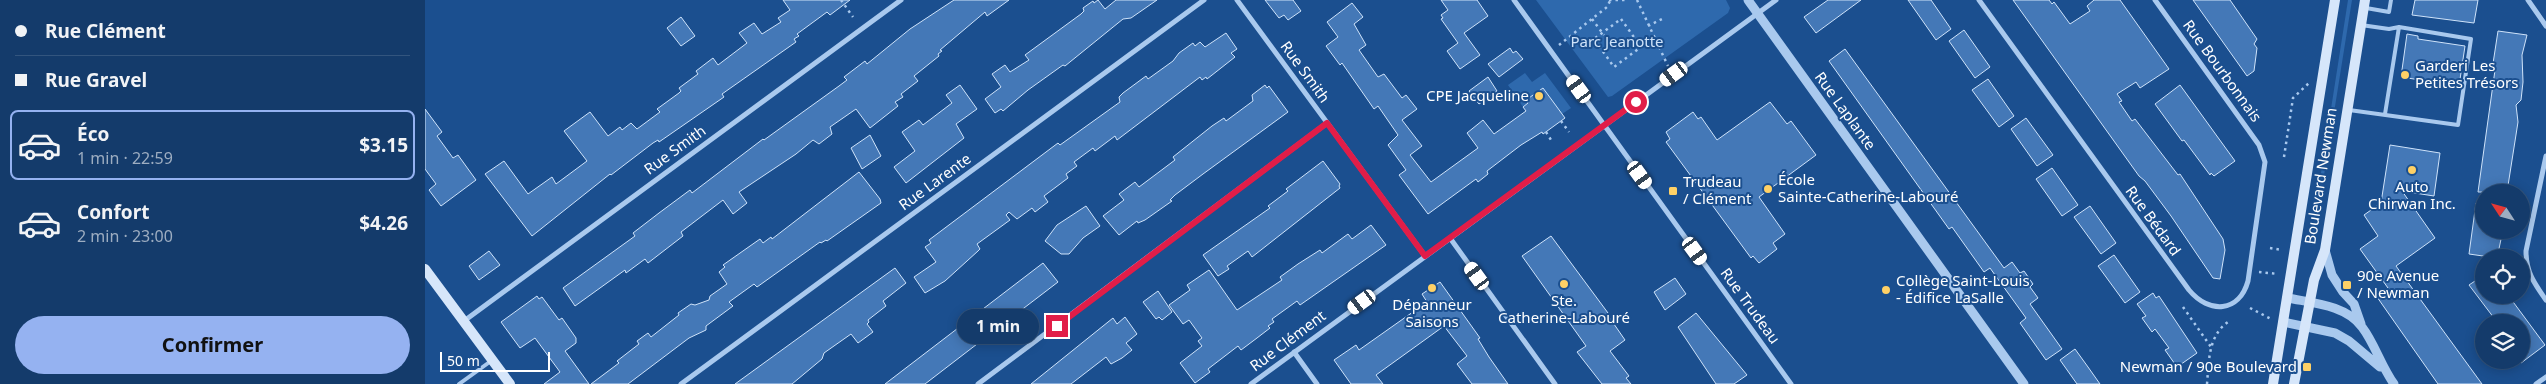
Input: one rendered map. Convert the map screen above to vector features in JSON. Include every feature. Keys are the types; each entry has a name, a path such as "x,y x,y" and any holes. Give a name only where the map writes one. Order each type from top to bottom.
{"main road":[{"name":"Boulevard Newman","path":"2273,384 2278,321 2288,298 2335,0"},
{"name":"Boulevard Newman","path":"2294,384 2316,271 2325,250 2364,4"},
{"path":"425,269 510,384"}],"street":[{"name":"Rue Smith","path":"464,321 901,0"},
{"name":"Rue Larente","path":"681,384 1204,0"},
{"name":"Rue Smith","path":"1237,0 1425,256"},
{"name":"Rue Trudeau","path":"1514,0 1791,384"},
{"name":"Rue Laplante","path":"1748,0 2024,384"},
{"name":"Rue Clément","path":"1251,384 1776,0"},
{"name":"Rue Bédard","path":"1979,0 2182,282 2194,296 2205,304 2217,308 2229,305 2240,297 2247,286 2265,173 2264,157"},
{"name":"Rue Bourbonnais","path":"2155,0 2256,140 2264,157"},
{"path":"2528,0 2546,26"},
{"path":"979,384 1327,123"},
{"path":"2546,156 2526,251 2526,266 2531,280 2546,300"},
{"path":"1450,238 1555,384"},
{"path":"2325,250 2332,275 2354,304 2362,327 2384,370 2394,384"},
{"path":"2288,298 2338,310 2362,327"},
{"path":"2278,321 2328,330 2343,337 2384,370"},
{"path":"1294,352 1317,384"},
{"path":"2536,384 2546,377"}],"lane":[{"path":"2364,4 2389,12 2391,0"},
{"path":"2347,110 2458,125 2471,39 2399,27 2389,29 2361,25"},
{"path":"2385,114 2399,27"},
{"path":"459,384 493,360"}],"path":[{"path":"841,0 853,16"},
{"path":"1563,41 1607,8 1610,1 1625,0"},
{"path":"1637,0 1664,60"},
{"path":"1648,26 1664,18"},
{"path":"1592,19 1603,34"},
{"path":"1621,19 1641,46 1614,66 1594,38 1603,34 1621,19"},
{"path":"2284,157 2293,98 2309,83"},
{"path":"1561,121 1569,132"},
{"path":"1546,132 1553,143"},
{"path":"2270,248 2283,250"},
{"path":"2267,273 2280,274"},
{"path":"2183,307 2211,347"},
{"path":"2250,308 2278,321"},
{"path":"2207,384 2211,347 2217,331 2228,322"}],"green space":[{"name":"Parc Jeanotte","path":"1536,0 1726,0 1730,8 1728,13 1608,97"},
{"path":"2348,0 2352,0 2314,238 2311,237"},
{"path":"1525,73 1532,82 1545,73 1571,108 1562,114 1528,103 1523,107 1508,85"}],"building":[{"path":"783,0 850,0 830,15 827,12 797,34 799,36 794,39 796,42 722,94 724,97 659,142 658,140 653,143 610,174 532,236 485,174 504,161 528,194 552,177 556,184 587,161 564,131 590,112 608,136 620,127 622,130 631,123 637,129 660,112 657,109 679,93 681,91 679,88 698,74 696,71 713,58 718,65 747,43 739,33 754,23 762,34 781,22 778,18 790,10"},
{"path":"954,0 1009,0 987,16 985,12 940,50 942,51 938,54 939,56 914,76 918,81 901,94 903,97 895,102 898,106 870,128 856,109 830,127 832,134 819,144 813,140 796,154 739,192 747,203 733,214 723,200 681,232 683,236 648,263 645,259 626,273 625,270 575,306 563,288 635,236 633,233 690,190 692,193 763,139 847,80 844,77 865,61 867,64 910,29"},
{"path":"1098,0 1105,9 1116,0 1157,0 1131,18 1123,19 1065,66 1063,65 1028,90 1003,111 1001,109 995,113 985,99 1001,87 992,74 1005,65 1010,72 1029,60 1025,55 1081,14 1084,11 1083,8"},
{"path":"1265,0 1293,0 1301,11 1288,20 1284,15 1279,18"},
{"path":"1441,0 1477,0 1488,16 1464,33 1480,55 1460,69 1447,51 1458,43 1441,19 1443,18 1441,15 1448,10"},
{"path":"1828,0 1861,0 1816,33 1804,17"},
{"path":"1908,0 1931,0 1951,29 1936,40"},
{"path":"2013,0 2049,0 2052,4 2054,2 2070,24 2090,11 2087,6 2094,0 2120,0 2169,69 2140,88 2136,82 2117,94 2122,101 2119,102 2132,121 2135,119 2178,175 2180,174 2223,239 2225,250 2220,279 2213,278 2171,216 2145,181 2139,176"},
{"path":"2193,0 2230,0 2257,39 2254,44 2257,48 2254,71 2247,76"},
{"path":"2415,0 2478,0 2474,23 2412,15"},
{"path":"1352,3 1363,17 1354,24 1366,45 1359,50 1378,77 1384,74 1402,98 1406,95 1417,109 1402,120 1422,146 1410,155 1431,182 1478,148 1467,133 1483,120 1494,134 1526,111 1523,107 1528,103 1526,100 1543,88 1565,118 1543,134 1542,132 1521,145 1487,171 1488,174 1478,182 1476,179 1428,214 1399,175 1406,170 1388,145 1398,135 1378,106 1374,109 1342,63 1340,65 1326,46 1338,37 1327,22"},
{"path":"681,17 695,36 681,46 667,28"},
{"path":"1964,30 1990,67 1975,78 1949,41"},
{"path":"2498,31 2527,35 2522,55 2523,82 2521,100 2516,105 2518,122 2508,184 2479,184 2495,70 2492,70"},
{"path":"1226,33 1237,49 1231,53 1235,57 1207,79 1206,77 1202,80 1200,77 1117,140 1115,136 1095,151 1093,148 1074,162 1077,166 1066,174 1068,178 1044,196 1048,202 1035,212 1032,208 1017,219 1009,212 1006,215 1010,220 977,244 980,249 978,251 945,281 925,293 914,277 936,262 925,247 931,243 929,240 1058,143 1060,145 1120,102 1119,97 1123,93 1146,76 1148,79 1173,61 1179,53 1193,43 1195,46 1200,42 1205,47"},
{"path":"2407,34 2418,36 2418,39 2465,46 2459,86 2401,77"},
{"path":"1510,48 1513,53 1516,51 1523,59 1499,77 1488,64"},
{"path":"1845,49 2004,268 2012,262 2020,273 2024,271 2033,284 2030,287 2038,298 2030,304 2062,349 2046,360 2020,323 2026,318 1990,268 1984,272 1952,227 1949,229 1829,61"},
{"path":"1488,77 1497,91 1479,104 1469,91"},
{"path":"1988,79 2014,116 1999,127 1972,90"},
{"path":"960,85 977,109 956,124 964,138 906,183 894,167 915,151 902,132 919,120 923,125 952,103 946,95"},
{"path":"1265,85 1267,88 1269,86 1288,112 1175,195 1170,200 1172,201 1145,220 1138,223 1137,221 1119,235 1103,216 1124,200 1119,194 1135,182 1139,187 1175,160 1173,157 1212,126 1224,118 1226,121 1253,101 1252,95"},
{"path":"2180,85 2235,161 2214,176 2211,173 2210,175 2184,140 2182,141 2155,104"},
{"path":"1770,102 1787,124 1791,121 1816,155 1759,197 1785,234 1773,243 1777,249 1759,263 1753,256 1751,258 1666,142 1670,139 1666,132 1693,112 1698,119 1701,117 1717,140"},
{"path":"425,109 442,132 437,136 453,158 458,155 476,180 441,206 429,190 436,184 425,169"},
{"path":"2026,118 2053,155 2037,166 2011,129"},
{"path":"870,135 881,156 862,169 851,148"},
{"path":"2390,145 2440,153 2434,196 2402,191 2435,238 2396,266 2482,384 2438,384 2377,297 2388,288 2360,249 2378,236 2364,215 2381,203"},
{"path":"1323,161 1340,184 1340,188 1252,257 1248,251 1227,266 1229,269 1218,276 1203,255 1270,208 1268,206 1288,191 1286,189"},
{"path":"2052,168 2078,205 2062,216 2036,179"},
{"path":"859,172 881,203 827,241 820,242 757,287 754,284 729,302 733,306 706,326 706,330 689,338 628,384 591,384 619,363 617,361 639,344 637,341 648,333 651,337 679,315 678,313 691,304 695,305 709,300 710,296 727,284 719,272 725,267 723,265 760,239 763,243 771,237 772,239"},
{"path":"1086,206 1100,226 1083,238 1069,254 1061,254 1045,241 1057,225"},
{"path":"2090,206 2116,243 2101,254 2074,217"},
{"path":"2475,210 2475,239 2501,239 2499,249 2475,249 2475,255 2469,254"},
{"path":"1371,225 1386,245 1300,305 1297,301 1272,319 1274,322 1268,326 1270,328 1241,350 1238,346 1208,369 1210,372 1195,383 1180,363 1202,346 1198,341 1202,338 1189,320 1183,324 1169,305 1190,290 1187,285 1209,270 1237,310 1282,280 1280,277 1320,250 1322,253 1348,234 1352,239"},
{"name":"Ste. Catherine-Labouré","path":"1551,236 1608,313 1625,340 1610,351 1629,376 1626,378 1631,384 1602,384 1577,352 1586,346 1522,256"},
{"path":"489,251 500,265 479,280 469,266"},
{"path":"2114,255 2140,292 2125,303 2098,266"},
{"path":"1043,263 1058,282 925,384 885,384"},
{"path":"895,268 906,283 883,301 886,306 868,320 867,324 873,332 858,343 851,334 824,353 822,359 792,384 735,384"},
{"path":"1675,278 1686,294 1665,310 1654,292"},
{"path":"2475,281 2475,293 2469,285"},
{"path":"1440,282 1480,338 1478,339 1508,384 1472,384 1457,364 1467,356 1444,326 1376,375 1383,384 1351,384 1334,360 1356,345 1359,350 1427,302 1422,294"},
{"path":"1158,291 1172,312 1162,320 1159,317 1156,319 1143,302"},
{"path":"2153,293 2156,298 2159,296 2197,353 2177,367 2165,350 2169,348 2155,329 2152,332 2142,318 2146,316 2137,304"},
{"path":"537,296 539,299 542,297 559,320 562,318 576,338 576,343 565,351 589,384 544,384 560,372 535,338 520,348 501,322"},
{"path":"2483,304 2515,304 2522,314 2491,314"},
{"path":"1696,313 1747,375 1734,384 1716,384 1678,327"},
{"path":"1125,317 1137,334 1126,343 1132,350 1122,358 1111,364 1106,357 1071,384 1031,384 1113,318 1117,324"},
{"path":"2530,325 2545,345 2530,356"},
{"path":"2075,349 2100,384 2077,384 2060,360"}],"place":[{"name":"Garderi Les Petites Trésors","path":"2405,75"},
{"name":"CPE Jacqueline","path":"1539,96"},
{"name":"Auto Chirwan Inc.","path":"2412,170"},
{"name":"École Sainte-Catherine-Labouré","path":"1768,189"},
{"name":"Trudeau / Clément","path":"1673,191"},
{"name":"Ste. Catherine-Labouré","path":"1564,284"},
{"name":"90e Avenue / Newman","path":"2347,285"},
{"name":"Dépanneur Saisons","path":"1432,288"},
{"name":"Collège Saint-Louis - Édifice LaSalle","path":"1886,290"},
{"name":"Newman / 90e Boulevard","path":"2307,367"}],"route":[{"path":"1057,326 1327,123 1425,256 1636,102"}]}
